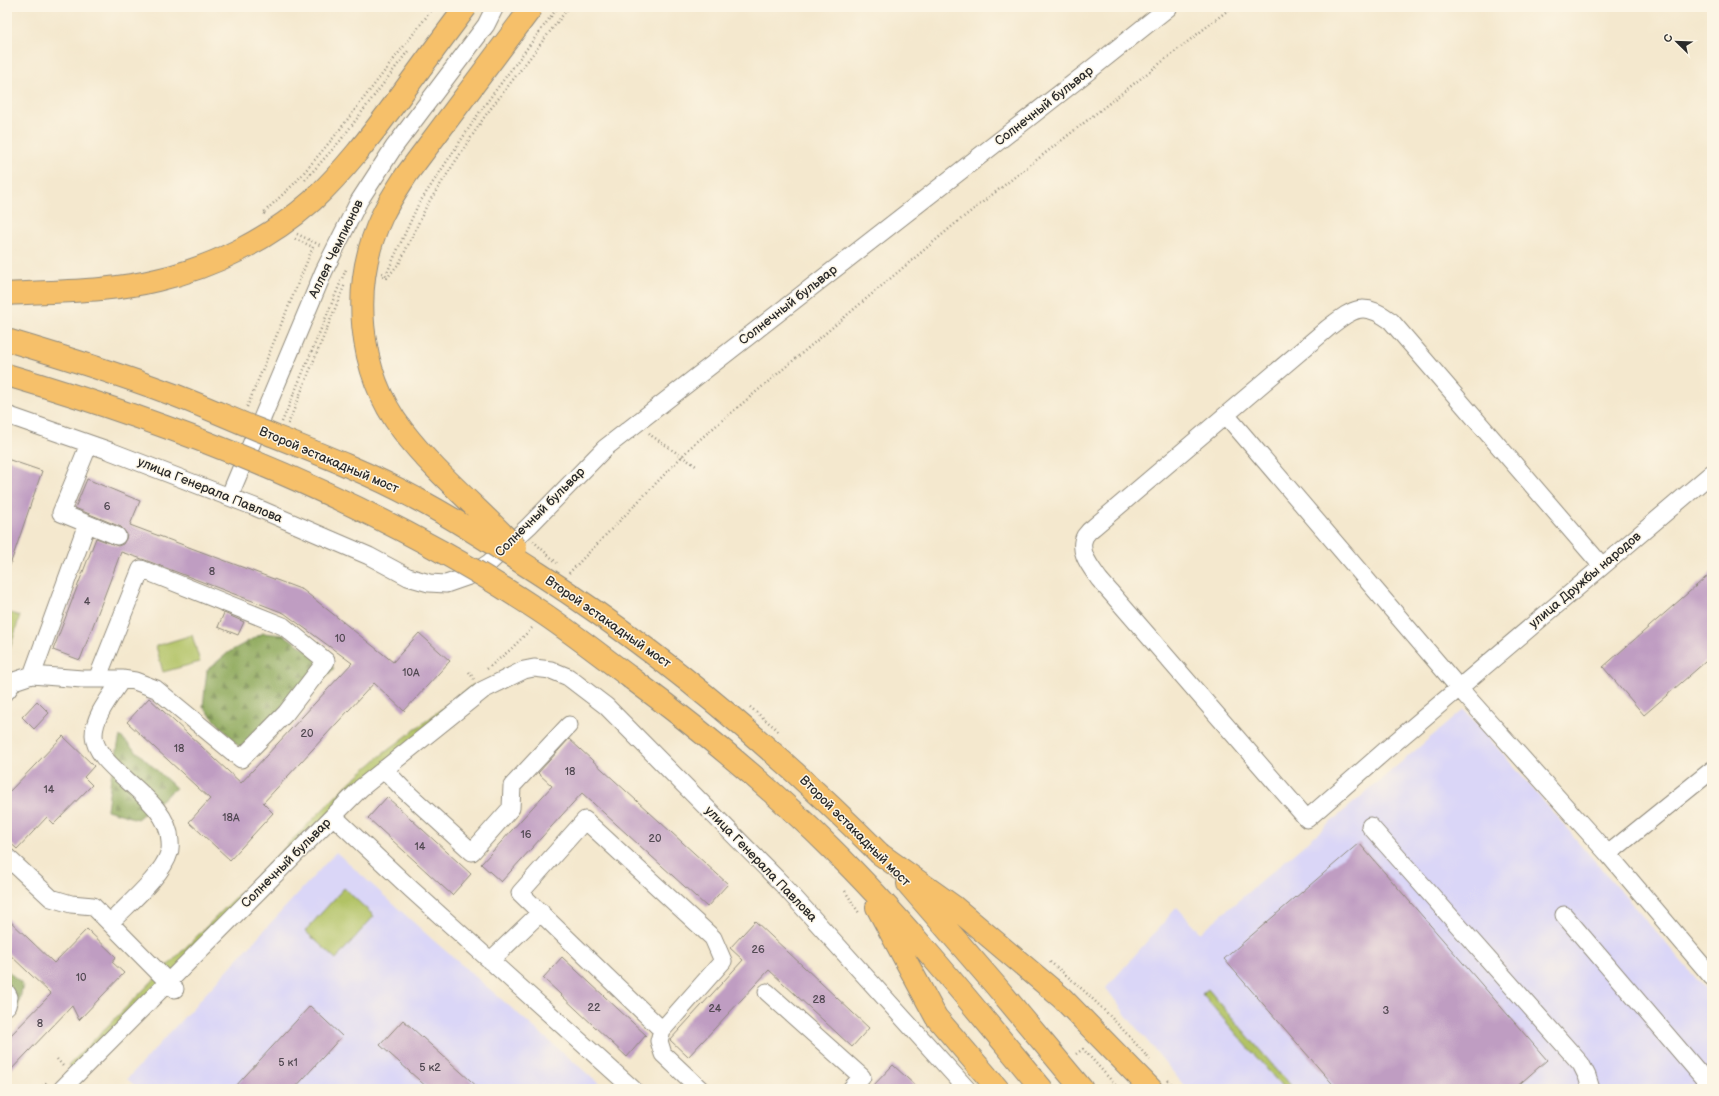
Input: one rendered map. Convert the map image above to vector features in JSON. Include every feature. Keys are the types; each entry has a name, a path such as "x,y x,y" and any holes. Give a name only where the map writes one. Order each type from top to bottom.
{"main road":[{"path":"7,294 123,286 157,281 192,271 230,255 271,232 311,201 339,173 365,143 466,7"},
{"path":"532,7 407,174 388,204 375,234 366,264 362,294 362,310 365,338 371,367 387,406 394,418 415,445 540,574"},
{"name":"Второй эстакадный мост","path":"7,340 169,393 347,465 428,505 478,534 556,584 632,638 721,706 793,770 880,854 991,980 1082,1089"},
{"path":"7,375 166,426 268,468 376,518 478,574 538,610 575,636 705,735 803,821 919,942 1042,1089"},
{"path":"880,854 953,906 1062,998 1151,1089"},
{"path":"863,882 936,1017 998,1089"}],"street":[{"name":"Аллея Чемпионов","path":"229,497 324,271 359,202 394,147 486,25 496,7"},
{"name":"Аллея Чемпионов","path":"486,25 504,7"},
{"name":"Солнечный бульвар","path":"408,577 429,583 446,584 469,576 489,562 529,526 604,448 1169,7"},
{"path":"1602,566 1391,321 1379,312 1367,309 1350,311 1226,415 1459,688 1608,854 1712,977"},
{"name":"улица Генерала Павлова","path":"7,415 89,444 229,497 369,556 408,577"},
{"name":"улица Дружбы народов","path":"1226,415 1094,527 1085,536 1082,546 1087,562 1099,579 1307,819 1712,473"},
{"path":"89,444 61,513 117,536"},
{"path":"32,674 87,524"},
{"path":"7,691 14,681 32,674 97,679 122,679 135,681 156,689 241,759 286,713 326,661 282,626 141,569 97,679"},
{"name":"Солнечный бульвар","path":"62,1089 172,986 358,791 482,690 524,670 534,668"},
{"name":"улица Генерала Павлова","path":"534,668 551,670 568,677 606,706 782,884 967,1089"},
{"path":"110,922 162,869 170,852 170,830 160,812 100,753 94,736 96,722 122,679"},
{"path":"384,769 402,788 472,852 511,808 512,786 569,726"},
{"path":"1608,854 1712,770"},
{"path":"333,816 490,961 633,1089"},
{"path":"662,1030 520,893 585,820 713,938 723,961 662,1030 659,1041 663,1054 692,1086"},
{"path":"1370,826 1581,1064 1588,1076 1591,1089"},
{"path":"7,857 52,898 71,904 93,906 172,986"},
{"path":"490,961 541,912"},
{"path":"1564,915 1712,1088"},
{"path":"767,992 862,1077 851,1089"},
{"path":"7,993 9,998 7,1006"}],"path":[{"path":"269,218 263,213 295,183 334,137 434,7"},
{"path":"380,275 387,278 400,262 427,206 485,116 569,7"},
{"path":"565,577 682,456 956,223 1232,7"},
{"path":"340,141 410,50"},
{"path":"244,415 313,247 291,238"},
{"path":"282,422 348,265"},
{"path":"285,431 348,278"},
{"path":"639,421 652,436 696,466"},
{"path":"527,536 545,551"},
{"path":"489,668 510,650 537,623"},
{"path":"1073,1056 1083,1048 1119,1089"}],"shaded area":[{"path":"1464,709 1712,997 1712,1089 1187,1089 1129,1019 1106,988 1177,907 1200,933"},
{"path":"336,852 433,940 605,1089 139,1089 127,1079"}],"green space":[{"path":"7,612 20,616 7,658"},
{"path":"263,633 284,635 334,668 283,725 239,747 203,707 207,670 229,652"},
{"path":"192,635 200,662 163,672 156,646"},
{"path":"473,685 475,688 72,1068 69,1065 350,782 379,757"},
{"path":"120,736 176,788 137,819 107,810 111,777"},
{"path":"344,888 374,916 336,959 305,931"},
{"path":"7,970 23,985 17,1012 7,1022"},
{"path":"1208,989 1293,1089 1284,1089 1202,994"}],"building":[{"path":"7,459 42,471 9,568 7,567"},
{"path":"87,479 140,501 130,525 303,590 393,662 419,633 450,661 404,711 374,683 263,803 273,813 230,860 189,822 210,799 127,722 149,698 241,783 352,663 284,613 121,552 80,660 53,650 96,538 118,546 123,544 127,534 121,527 75,508"},
{"path":"1712,572 1712,656 1644,715 1603,667"},
{"path":"224,613 244,622 238,635 218,627"},
{"path":"37,701 49,713 34,729 22,717"},
{"path":"63,736 94,766 84,777 92,785 54,824 47,817 17,849 7,840 7,794"},
{"path":"569,739 728,884 707,907 582,793 501,882 481,864 552,786 538,773"},
{"path":"387,797 471,874 452,895 368,818"},
{"path":"1359,843 1547,1060 1514,1089 1337,1089 1224,959"},
{"path":"7,918 54,963 87,929 116,957 112,962 124,973 79,1020 72,1006 7,1074 7,1039 51,994 7,952"},
{"path":"755,921 869,1028 852,1047 769,970 688,1057 670,1040 743,960 730,948"},
{"path":"562,957 646,1035 627,1057 543,978"},
{"path":"310,1006 342,1036 294,1089 233,1089"},
{"path":"403,1020 480,1089 429,1089 380,1045"},
{"path":"893,1065 919,1089 870,1089"}]}
